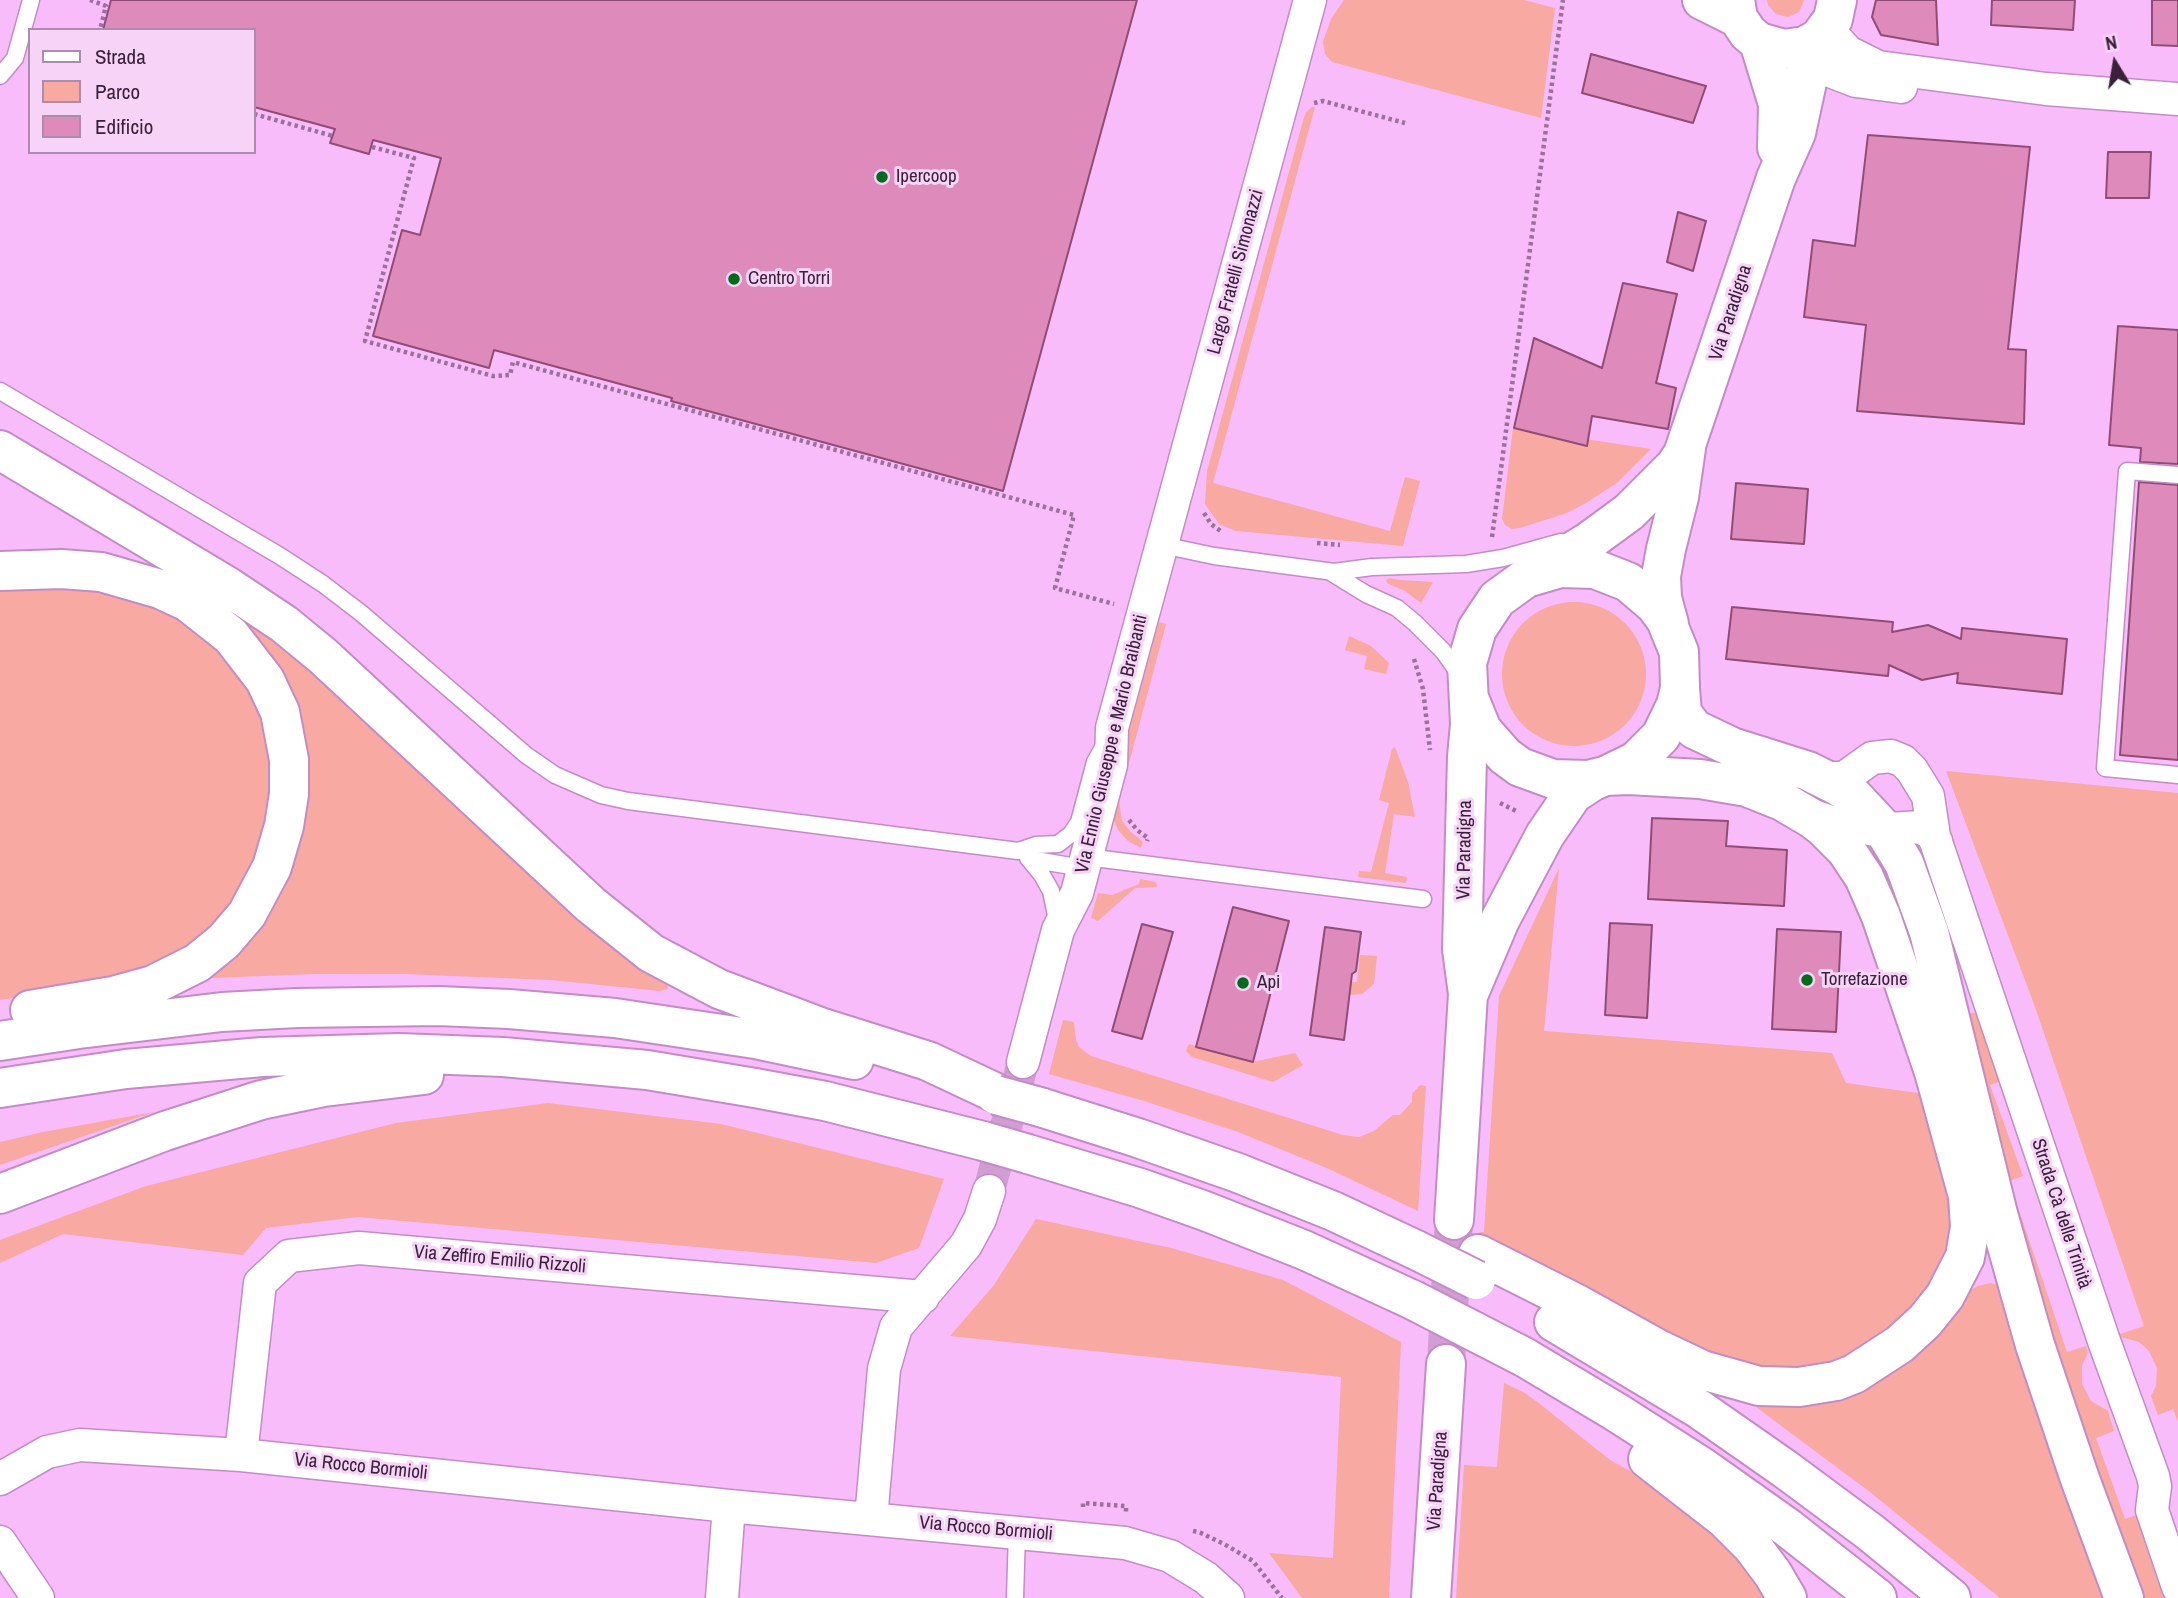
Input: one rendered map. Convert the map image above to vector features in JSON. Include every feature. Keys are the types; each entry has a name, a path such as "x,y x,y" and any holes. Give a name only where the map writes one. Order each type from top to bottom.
{"main road":[{"path":"1702,0 1744,20 1784,49 1823,25"},
{"name":"Via Paradigna","path":"1744,20 1778,104 1776,178"},
{"name":"Via Paradigna","path":"1467,1002 1471,986 1500,920 1550,827 1573,794 1593,780 1636,761 1661,736 1676,705 1680,688 1679,652 1662,598 1661,576 1679,497 1686,447 1776,178 1796,133 1823,25"},
{"name":"Via Paradigna","path":"1454,1220 1467,1002 1462,948 1469,698 1467,663 1476,629 1497,599 1622,518 1675,466 1686,447"},
{"path":"0,450 227,586 284,624 323,656 591,905 651,953 719,989 820,1027 928,1061 1012,1099"},
{"name":"Via Paradigna","path":"1526,578 1542,572 1578,567 1612,575 1628,582 1649,599 1666,620 1673,635"},
{"path":"0,571 61,569 101,572 160,589 200,611 231,636 265,680 284,723 289,769 285,826 272,867 247,914 233,932 213,950 176,975 141,989 0,1016"},
{"path":"1680,688 1682,713 1694,729 1725,744 1823,778 1853,796 1885,831 1904,863 1936,960 2012,1266 2035,1345 2124,1598"},
{"name":"Via Paradigna","path":"1469,698 1482,730 1505,756 1520,766 1553,779 1588,780 1605,776"},
{"path":"0,1041 119,1024 247,1011 369,1006 509,1009 615,1018 755,1039 880,1066 1012,1099 1204,1161 1333,1212 1417,1239 1681,1361 1723,1377 1759,1386 1799,1387 1836,1381 1854,1374 1900,1344 1925,1321 1945,1296 1965,1257 1970,1227 1965,1181 1934,1072 1890,938 1864,877 1834,837 1799,810 1765,793 1715,780 1605,776"},
{"path":"0,1088 159,1065 330,1053 541,1059 612,1066 789,1094 983,1141 1127,1184 1205,1211 1304,1250 1413,1300 1524,1357 1702,1467 1806,1542 1877,1598"},
{"path":"0,1194 164,1131 232,1108 290,1093 423,1075 565,1066 612,1066"},
{"path":"1477,1267 1584,1338 1699,1409 1824,1497 1951,1598"},
{"path":"1524,1357 1546,1372 1604,1425 1725,1519 1763,1559 1787,1598"},
{"name":"Via Paradigna","path":"1431,1598 1446,1364"}],"street":[{"name":"Largo Fratelli Simonazzi","path":"1162,545 1310,0"},
{"path":"1823,25 1825,69 1856,81 1900,87 2046,89"},
{"path":"1823,25 1848,52 1878,66 2046,89 2178,99"},
{"name":"Via Paradigna","path":"1796,133 1815,103 1831,92 1856,81"},
{"name":"Via Ennio Giuseppe e Mario Braibanti","path":"1023,1062 1058,930 1075,898 1085,862 1111,765 1112,728 1162,545"},
{"name":"Strada Cà delle Trinità","path":"1823,778 1844,778 1872,758 1891,756 1903,761 1915,774 1928,796 1936,841 2104,1341 2153,1476 2155,1486 2152,1510 2178,1587"},
{"path":"1799,810 1828,821 1866,829 1885,831 1919,827 1931,833 1936,841"},
{"path":"871,1519 884,1369 896,1327 966,1245 980,1219 989,1191"},
{"name":"Via Zeffiro Emilio Rizzoli","path":"241,1455 260,1283 289,1256 359,1248 923,1297"},
{"name":"Via Rocco Bormioli","path":"0,1479 47,1452 80,1445 241,1455 729,1506 1125,1543 1170,1556 1206,1578 1228,1598"},
{"path":"722,1598 729,1506"},
{"path":"0,1542 38,1598"}],"lane":[{"path":"0,76 15,58 32,0"},
{"path":"0,391 287,560 323,584 361,613 526,755 573,784 601,795 628,801 1021,854 1033,861 1141,864 1423,899"},
{"path":"2178,475 2127,471 2105,768 2178,775"},
{"path":"1162,545 1214,556 1326,571 1484,561 1558,542 1607,526 1622,518"},
{"path":"1326,571 1397,608 1415,623 1455,666 1469,698"},
{"path":"1021,854 1036,845 1052,846 1071,834 1079,822 1095,762 1112,728"},
{"path":"1021,854 1042,875 1051,891 1058,930"},
{"path":"1016,1598 1017,1532"}],"path":[{"path":"90,0 106,6 100,28"},
{"path":"1308,104 1323,102 1405,123"},
{"path":"256,115 333,136"},
{"path":"372,146 414,158 365,341 493,376 510,375 513,362 1074,515 1055,588 1122,606"},
{"path":"1201,505 1212,524 1228,534"},
{"path":"1310,542 1351,545"},
{"path":"1467,797 1497,802 1550,827"},
{"path":"1126,814 1137,830 1148,838 1141,864"},
{"path":"1082,1512 1083,1503 1126,1506 1125,1516"},
{"path":"1186,1531 1199,1532 1253,1562 1282,1598"}],"green space":[{"path":"1344,0 1524,0 1555,8 1541,118 1332,62 1325,54 1323,42 1331,19"},
{"path":"1767,0 1804,1 1799,12 1788,17 1776,14"},
{"path":"1315,107 1213,483 1390,531 1405,477 1420,481 1403,546 1236,531 1219,524 1205,504 1207,471 1303,121 1306,112"},
{"path":"1513,428 1651,449 1617,483 1584,504 1567,513 1512,529 1505,525 1502,519"},
{"path":"1390,578 1433,582 1421,603 1405,591 1387,583 1386,580"},
{"path":"0,586 115,590 177,616 217,647 246,687 265,729 270,768 267,814 256,855 236,896 205,934 168,961 104,983 0,1000"},
{"path":"1574,602 1602,607 1625,623 1641,646 1646,674 1641,702 1625,725 1602,741 1574,746 1546,741 1523,725 1507,702 1502,674 1507,646 1523,623 1546,607"},
{"path":"246,614 667,982 668,989 660,991 551,980 404,974 210,978 210,974 291,857 241,620"},
{"path":"1159,622 1166,624 1119,801 1122,821 1143,842 1141,848 1128,841 1118,830 1112,816 1112,794"},
{"path":"1349,636 1371,646 1389,663 1386,674 1364,669 1367,656 1345,650"},
{"path":"1395,747 1408,782 1415,817 1394,814 1385,873 1407,877 1406,883 1358,877 1359,871 1371,872 1389,803 1379,800 1392,749"},
{"path":"1946,771 2178,793 2178,1422 2173,1409 2158,1415 2151,1396 2156,1386 2157,1368 2149,1351 2139,1342 2121,1337 2120,1334 2144,1326 2034,1004"},
{"path":"1559,868 1544,1031 1832,1053 1846,1083 1918,1093 1934,1117 1956,1227 1930,1298 1834,1369 1737,1369 1479,1239 1480,1232 1484,1232 1499,996"},
{"path":"1140,879 1156,882 1157,887 1135,888 1098,921 1091,918 1098,893 1112,895 1139,884"},
{"path":"1360,955 1377,956 1374,984 1362,994 1349,995 1351,982 1357,982"},
{"path":"1977,1012 2001,1081 1990,1085 2023,1176 2009,1181 2067,1352 2086,1346 2088,1353 2082,1365 2082,1384 2091,1401 2108,1411 2114,1431 2096,1438 2125,1519 2142,1513 2173,1598 2137,1598 2068,1413 1964,1015"},
{"path":"1063,1020 1074,1022 1079,1047 1091,1056 1343,1135 1359,1137 1374,1131 1393,1115 1400,1115 1412,1102 1412,1094 1420,1085 1426,1086 1418,1211 1329,1169 1238,1132 1049,1074"},
{"path":"1189,1044 1252,1062 1295,1053 1303,1065 1273,1082 1192,1057 1186,1051"},
{"path":"548,1103 721,1124 944,1179 919,1248 876,1263 358,1217 266,1228 243,1255 63,1234 0,1263 0,1240 146,1186 396,1123"},
{"path":"154,1112 0,1165 0,1142"},
{"path":"1036,1219 1171,1248 1283,1280 1401,1342 1389,1598 1302,1598 1269,1553 1333,1558 1341,1377 950,1336 994,1285"},
{"path":"1991,1283 1997,1285 2001,1291 2110,1598 2000,1598 1870,1492 1756,1407 1978,1286"},
{"path":"1504,1383 1525,1393 1610,1460 1664,1490 1725,1540 1769,1598 1456,1598 1464,1465 1497,1467"}],"building":[{"name":"Centro Torri","path":"111,0 1137,0 1003,491 494,350 489,368 373,336 402,230 420,235 441,158 373,140 369,154 330,143 335,129 256,108 256,28 104,28"},
{"path":"1876,0 1936,0 1938,45 1881,35 1872,17"},
{"path":"1992,0 2075,0 2073,30 1991,25"},
{"path":"2152,0 2178,0 2178,46 2152,45"},
{"path":"1591,54 1706,86 1693,123 1582,93"},
{"path":"1868,135 2030,147 2008,349 2026,350 2024,424 1857,411 1866,325 1804,317 1813,240 1855,246"},
{"path":"2108,152 2151,152 2149,198 2106,198"},
{"path":"1678,212 1706,221 1693,271 1667,262"},
{"path":"1623,283 1677,294 1656,383 1676,388 1668,429 1592,416 1587,446 1514,428 1534,338 1602,368"},
{"path":"2118,326 2178,330 2178,464 2140,462 2141,448 2109,445"},
{"path":"2139,482 2178,485 2178,760 2120,755"},
{"path":"1736,483 1808,489 1804,544 1731,539"},
{"path":"1732,607 1893,622 1892,632 1928,625 1961,639 1962,628 2067,639 2062,694 1957,683 1958,673 1922,680 1889,665 1888,676 1726,659"},
{"path":"1652,818 1728,821 1726,846 1787,850 1784,906 1648,899"},
{"name":"Api","path":"1233,907 1289,921 1253,1062 1196,1047"},
{"path":"1610,923 1652,925 1647,1018 1605,1015"},
{"path":"1142,924 1173,932 1142,1039 1112,1031"},
{"path":"1325,927 1361,932 1356,971 1352,974 1344,1040 1310,1035"},
{"name":"Torrefazione","path":"1777,929 1841,932 1836,1032 1772,1029"}],"tunnel":[{"path":"989,1191 1023,1062"},
{"path":"1446,1364 1454,1220"}],"place":[{"name":"Ipercoop","path":"882,177"},
{"name":"Centro Torri","path":"734,279"},
{"name":"Torrefazione","path":"1807,980"},
{"name":"Api","path":"1243,983"}]}
